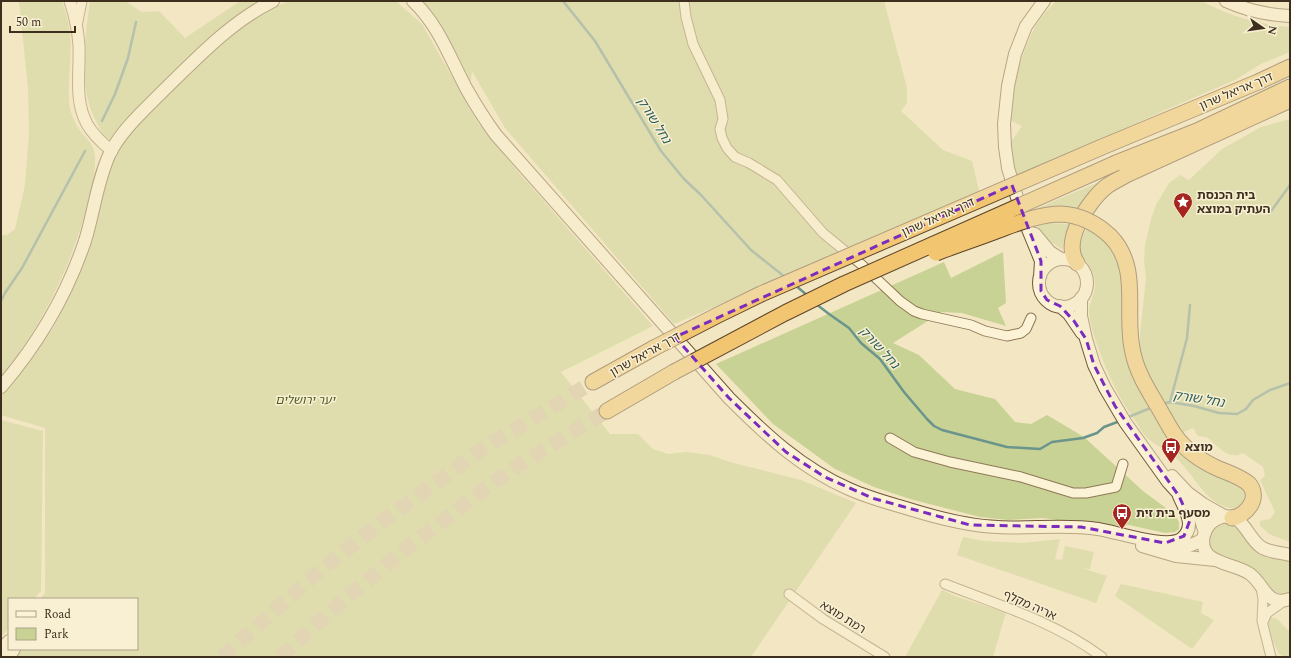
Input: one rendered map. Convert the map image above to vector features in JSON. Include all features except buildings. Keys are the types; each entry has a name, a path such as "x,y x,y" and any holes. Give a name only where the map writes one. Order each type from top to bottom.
{"highway":[{"name":"דרך אריאל שרון","path":"593,382 711,318 761,294 1290,67"},
{"name":"דרך אריאל שרון","path":"607,411 674,372 785,313 844,284 1116,163 1197,131 1290,87"},
{"path":"1076,263 1073,256 1072,245 1078,224 1093,200 1107,186 1126,175 1290,100"},
{"path":"844,284 1015,224 1048,215 1070,215 1086,219 1110,236 1119,248 1127,265 1132,351 1140,374 1168,425 1181,443 1195,456 1209,465 1243,480 1251,487 1253,497 1250,507 1240,516 1229,517"}],"main road":[{"path":"1,387 32,348 67,285 85,241 103,173 112,151 123,134 141,114 208,48 240,22 273,1"},
{"path":"413,1 435,28 474,103 496,135 730,398 755,424 786,452 825,477 848,489 872,498 936,517 970,525 998,527 1082,527 1170,543 1176,542 1184,536 1189,529 1190,520 1179,496"},
{"path":"1044,1 1034,13 1020,38 1010,73 1006,100 1004,136 1006,159 1022,217 1041,261 1040,288 1042,295 1050,303 1060,306 1070,306 1081,298"},
{"path":"1226,1 1243,8 1259,12 1290,16"},
{"path":"1022,217 1044,245 1055,256 1061,259"},
{"path":"1040,277 1046,266 1054,260 1061,259 1072,260 1084,271 1086,288 1081,298 1081,316 1094,365 1115,406 1146,451 1179,496 1200,517 1204,534 1205,550 1209,556 1215,560"},
{"path":"1060,306 1069,314 1086,339"},
{"path":"1146,451 1188,493 1203,504 1229,517 1239,520 1244,525 1253,540 1262,548 1290,556"},
{"path":"1145,539 1166,546 1182,547 1203,539 1204,534 1212,523 1218,519 1229,517"},
{"path":"1053,527 1146,546 1176,556 1215,560 1238,567 1246,571 1255,579 1264,592 1270,597 1277,600 1287,600"},
{"path":"1,650 8,642"}],"street":[{"path":"70,1 77,26 79,43 79,92 82,111 90,129 112,151"},
{"path":"77,26 82,1"},
{"path":"684,1 686,17 693,44 720,100 723,119 720,129 722,138 727,148 735,157 776,180 823,233 862,265 900,301 914,311 1007,336 1021,333 1026,329 1032,318"},
{"path":"890,438 914,452 950,462 1021,477 1073,493 1086,493 1116,487 1123,464"},
{"name":"אריה מקלף","path":"944,584 1026,614 1066,634 1102,657"},
{"path":"1261,586 1263,599 1263,629 1271,657"},
{"name":"רמת מוצא","path":"789,594 823,620 885,657"},
{"path":"1263,629 1267,613 1287,600"}],"highlighted area":[{"path":"1012,185 1041,261 1041,291 1047,300 1060,306 1074,321 1086,339 1094,365 1115,406 1179,496 1190,520 1184,536 1165,543 1081,527 970,525 872,498 825,477 786,452 729,398 675,337"}],"green space":[{"path":"19,1 62,1 70,33 71,50 69,103 77,126 93,148 95,170 79,233 62,276 52,298 29,338 1,377 1,235 7,235 15,229 25,185 29,133 28,89"},
{"path":"90,1 125,1 142,12 159,11 185,38 240,1 263,1 251,6 228,24 113,141 105,136 100,130 91,109 87,94 84,63"},
{"name":"יער ירושלים","path":"290,1 396,1 422,24 478,123 520,174 653,326 561,372 610,434 638,434 653,449 668,454 686,452 710,455 730,462 801,480 856,503 751,657 1,657 1,642 8,635 8,650 138,650 138,598 41,598 45,593 45,428 1,415 1,391 54,327 93,236 111,163 126,140 151,109 223,42 266,10"},
{"path":"419,1 884,1 907,88 907,103 901,111 943,150 972,161 980,195 674,324 505,128 472,71 470,88"},
{"path":"1056,1 1201,1 1222,11 1244,18 1266,24 1290,27 1290,52 1261,64 1235,80 1163,111 1017,178 1013,166 1010,143 1022,126 1010,120 1015,83 1030,36 1038,22"},
{"path":"1290,119 1290,542 1269,534 1260,526 1260,521 1270,519 1275,512 1260,480 1265,476 1263,467 1243,453 1233,455 1224,452 1208,438 1198,436 1193,428 1179,434 1146,378 1140,351 1140,334 1146,278 1144,262 1145,245 1156,205 1169,183 1180,175 1189,180 1222,149 1261,127"},
{"path":"1116,175 1093,191 1084,200 1076,212 1028,212"},
{"path":"1048,223 1073,224 1062,249 1045,238 1037,225"},
{"path":"1087,228 1104,240 1113,250 1118,262 1121,274 1122,327 1125,344 1133,373 1146,402 1166,435 1180,453 1205,470 1239,485 1244,489 1244,500 1242,504 1236,508 1221,505 1203,491 1179,461 1146,436 1119,396 1102,357 1090,321 1089,308 1094,290 1094,274 1081,254 1080,248"},
{"path":"1003,252 1006,303 998,308 1006,326 962,313 942,312 893,343 919,355 955,389 995,399 1015,422 1031,424 1047,415 1084,437 1143,491 1174,514 1179,522 1179,529 1175,532 1165,533 1129,525 1103,526 1043,518 1008,520 980,517 910,499 874,487 835,469 773,424 716,364 944,262 951,278"},
{"path":"1,420 43,431 41,591 35,598 8,598 8,629 1,637"},
{"path":"1225,523 1237,527 1249,544 1266,556 1290,562 1290,595 1278,595 1271,592 1253,570 1240,562 1218,557 1209,548 1211,531 1216,526"},
{"path":"963,537 984,541 1023,543 1060,539 1055,559 1062,560 1065,546 1094,552 1090,569 1082,568 1107,576 1096,603 957,555"},
{"path":"1121,584 1203,602 1201,613 1214,620 1192,649 1115,596"},
{"path":"942,590 957,597 1006,612 993,657 905,657"},
{"path":"1270,617 1277,619 1290,632 1290,657 1285,657 1279,654 1268,624"}],"waterway":[{"name":"נחל שורק","path":"563,1 595,41 661,151 684,179 701,195 751,250 785,277"},
{"path":"102,121 115,94 128,58 136,22"},
{"path":"1,301 22,268 85,151"},
{"path":"1269,214 1290,185"},
{"name":"נחל שורק","path":"795,285 808,296"},
{"name":"נחל שורק","path":"816,304 849,328 861,343 880,359 904,392 927,419 934,426 942,430 1007,447 1040,449 1052,442 1083,438 1097,433 1104,427 1120,421"},
{"path":"1170,402 1187,338 1190,305"},
{"name":"נחל שורק","path":"1162,404 1170,402 1194,406 1219,413 1237,414 1246,409 1253,400 1270,390 1290,383"},
{"name":"נחל שורק","path":"1126,418 1153,407"}],"tunnel":[{"path":"222,657 318,572 388,517 481,450 593,382"},
{"path":"280,657 341,602 407,548 471,499 511,470 607,411"}],"place":[{"name":"בית הכנסת העתיק במוצא","path":"1183,219"},
{"name":"מוצא","path":"1171,464"},
{"name":"מסעף בית זית","path":"1122,530"}]}
